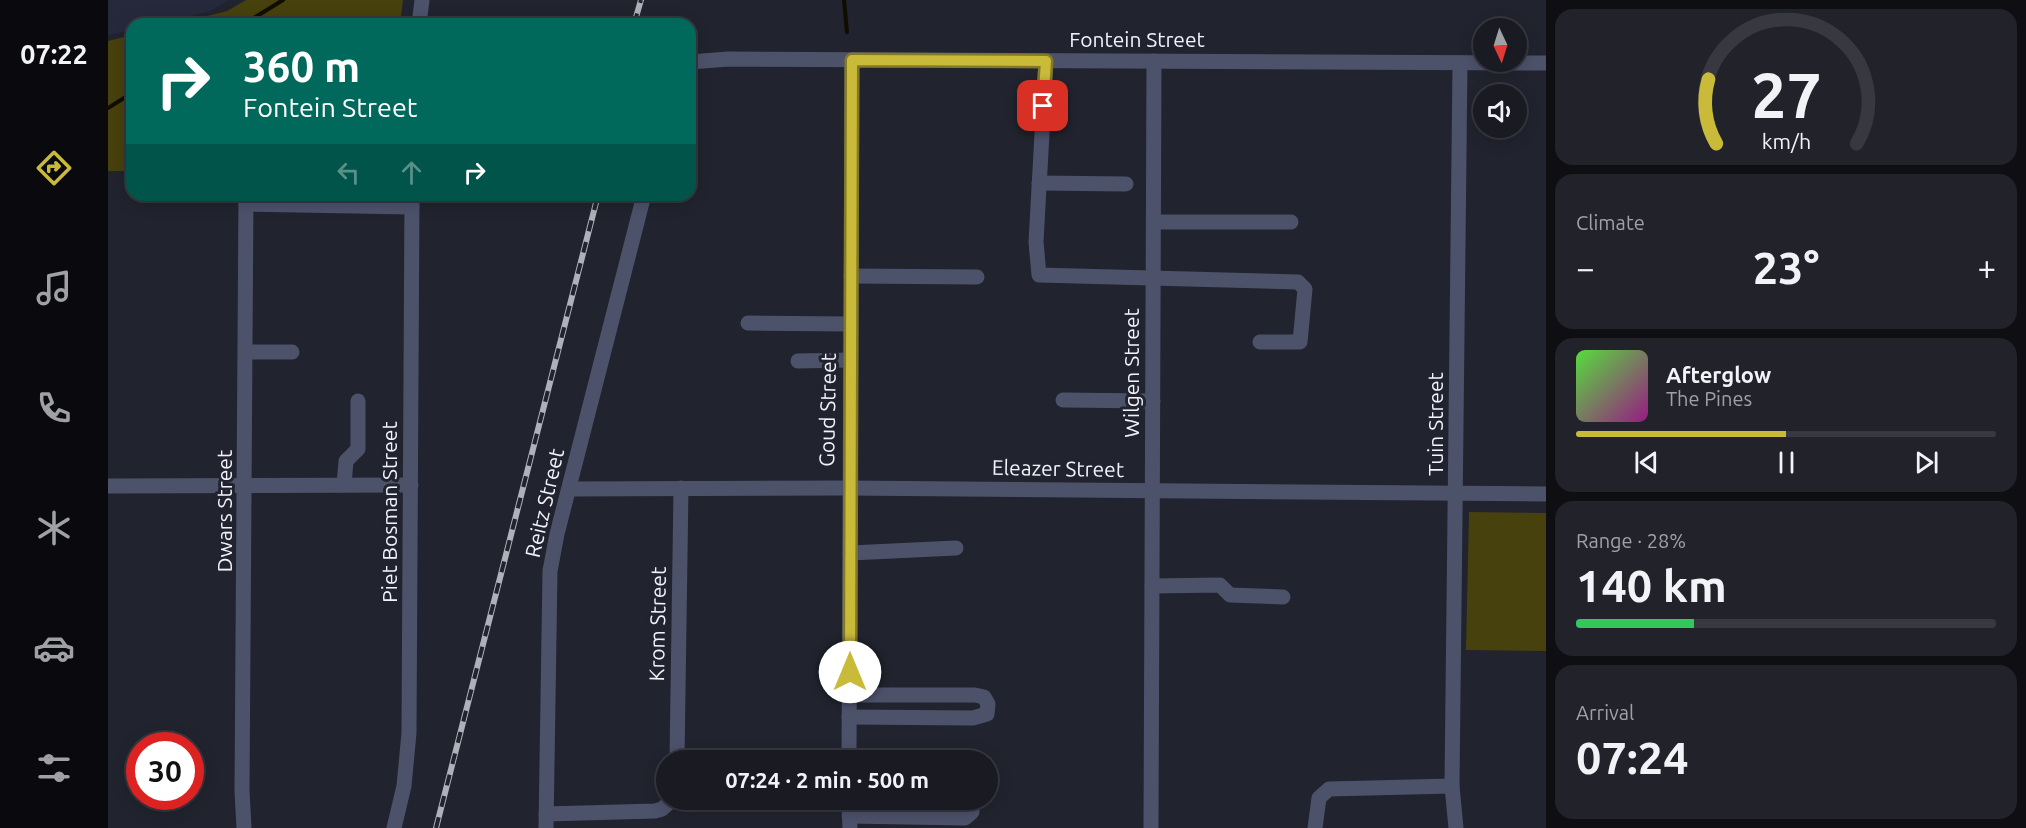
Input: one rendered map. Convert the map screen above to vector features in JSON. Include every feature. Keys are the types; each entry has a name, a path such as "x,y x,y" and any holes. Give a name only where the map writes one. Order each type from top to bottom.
{"street":[{"path":"420,18 422,0"},
{"name":"Fontein Street","path":"696,62 728,59 1546,63"},
{"name":"Goud Street","path":"849,750 848,488 852,60"},
{"path":"1046,61 1036,242 1039,275 1298,282 1305,289 1300,342 1260,342"},
{"name":"Wilgen Street","path":"1150,828 1154,61"},
{"name":"Tuin Street","path":"1456,828 1452,786 1460,63"},
{"path":"1039,183 1126,184"},
{"name":"Dwars Street","path":"244,828 242,791 246,486 252,352 246,201"},
{"name":"Piet Bosman Street","path":"394,828 404,786 409,733 412,201"},
{"name":"Reitz Street","path":"546,821 548,590 557,534 642,201"},
{"path":"1154,222 1291,222"},
{"path":"850,276 977,278"},
{"path":"748,323 850,324"},
{"path":"252,352 292,352"},
{"path":"798,361 850,360"},
{"path":"1063,400 1153,401"},
{"path":"344,485 346,461 358,449 358,401"},
{"path":"108,486 411,485"},
{"name":"Krom Street","path":"677,750 681,488"},
{"name":"Eleazer Street","path":"569,489 848,488 1546,494"},
{"path":"850,553 957,548"},
{"path":"1152,586 1220,585 1230,595 1283,597"},
{"path":"849,695 975,694 984,697 988,704 987,714 973,718 849,717"},
{"path":"1315,828 1319,798 1329,789 1452,786"},
{"path":"546,821 658,810"},
{"path":"850,822 965,818 972,810"}],"shaded area":[{"path":"108,0 229,0 208,12 182,18 126,18 126,31 108,35"},
{"path":"246,0 403,0 401,18 200,18 227,11"},
{"path":"126,36 126,171 108,171 108,41"},
{"path":"1469,512 1546,513 1546,651 1466,650"}],"waterway":[{"path":"254,18 283,0"},
{"path":"844,0 847,32"},
{"path":"108,108 126,97"}],"railway":[{"path":"636,18 641,0"},
{"path":"436,828 596,201"}],"route":[{"path":"850,672 848,488 852,60 1046,61 1043,106"}]}
